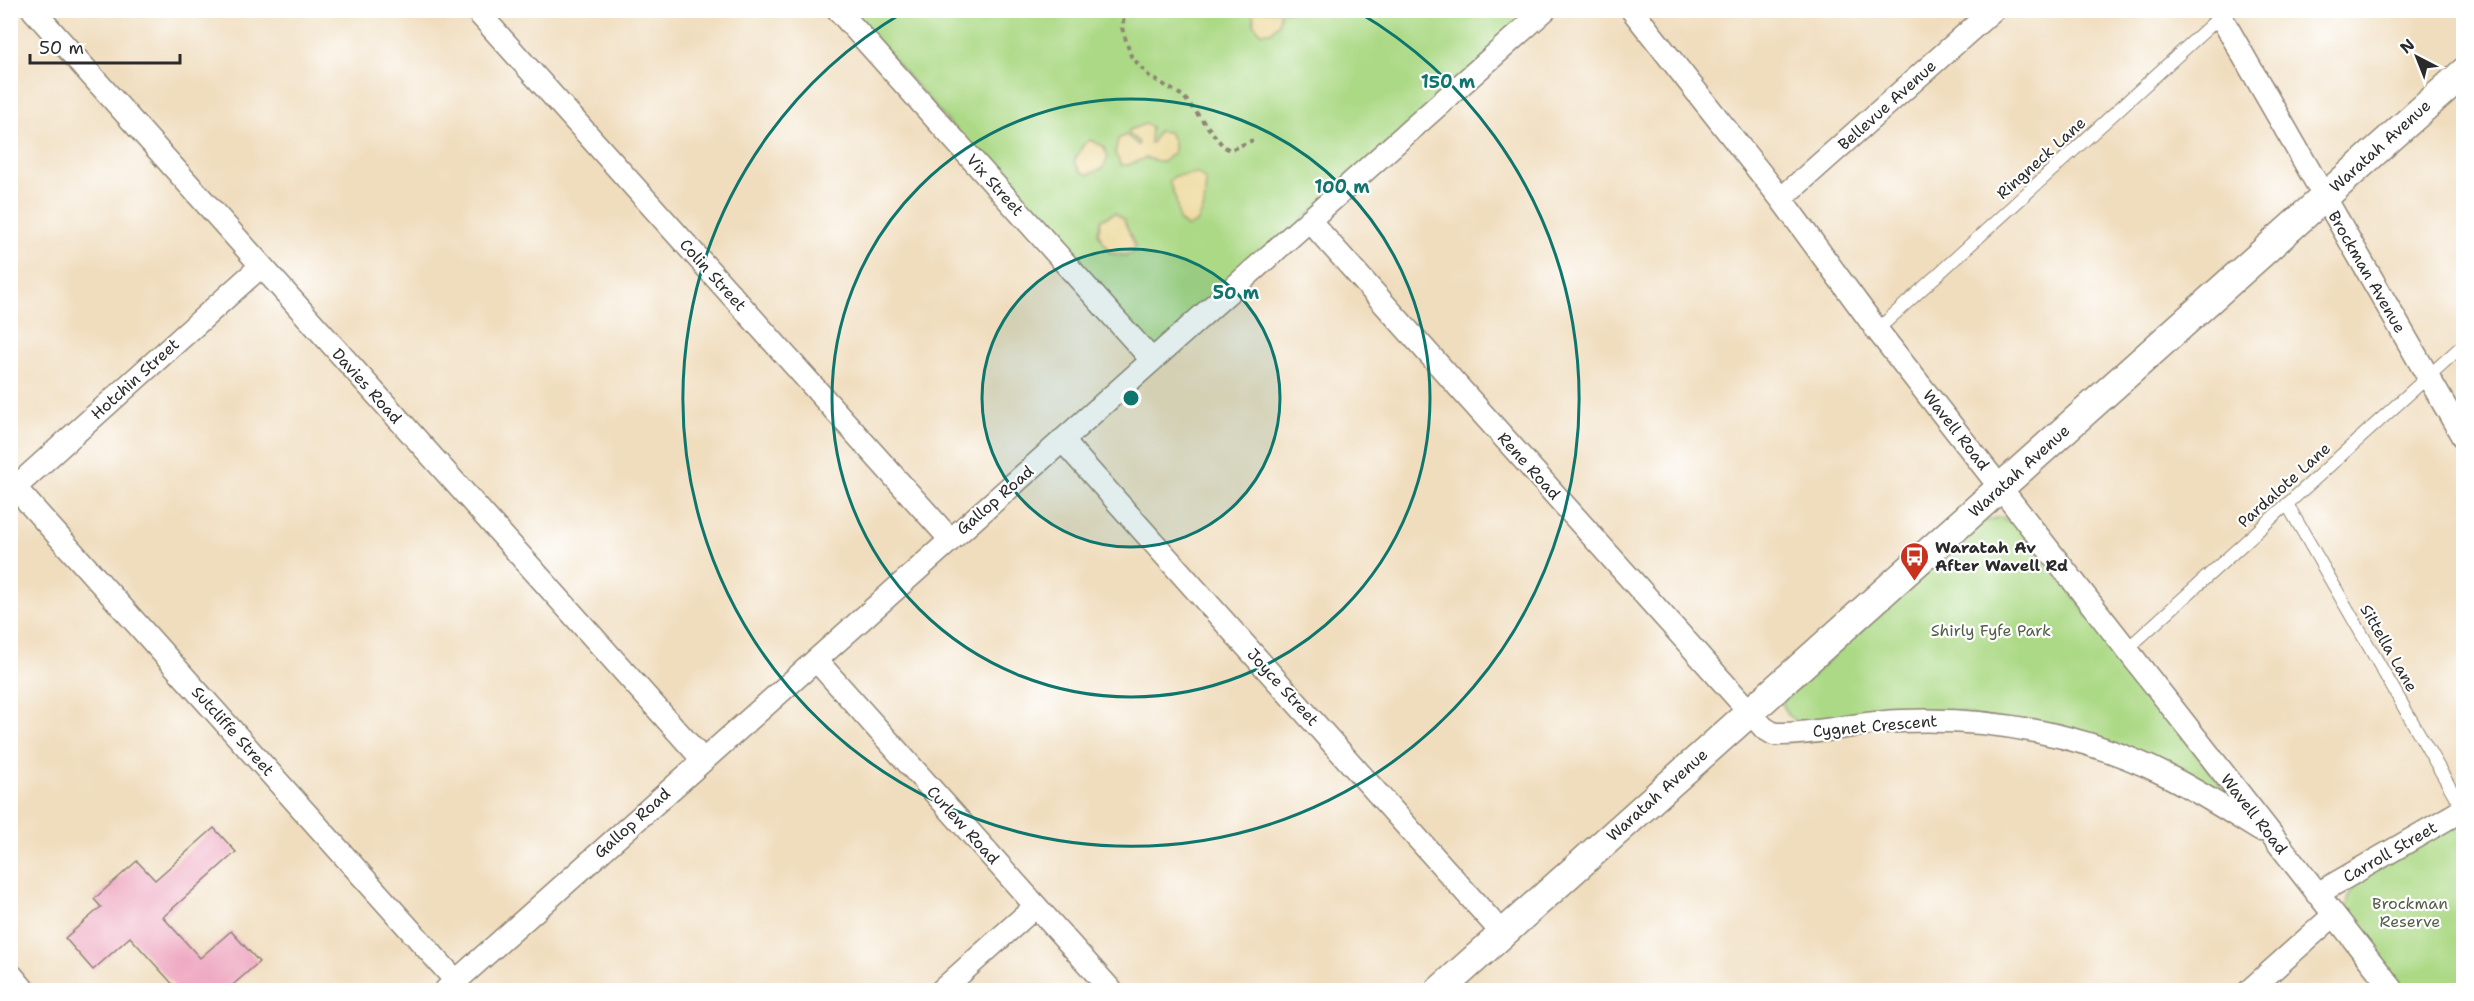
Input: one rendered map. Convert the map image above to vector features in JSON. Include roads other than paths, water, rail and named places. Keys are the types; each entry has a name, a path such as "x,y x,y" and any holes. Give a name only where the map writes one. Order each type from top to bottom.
{"street":[{"name":"Davies Road","path":"33,10 260,267 703,760"},
{"name":"Colin Street","path":"476,10 950,539"},
{"name":"Vix Street","path":"838,10 1152,360"},
{"name":"Gallop Road","path":"451,986 1545,10"},
{"name":"Wavell Road","path":"1632,10 1781,199 1877,330 2392,990"},
{"name":"Bellevue Avenue","path":"1781,199 1993,10"},
{"name":"Brockman Avenue","path":"2221,12 2463,439"},
{"name":"Waratah Avenue","path":"1440,990 2463,72"},
{"name":"Rene Road","path":"1309,220 1749,712"},
{"name":"Hotchin Street","path":"12,487 260,267"},
{"name":"Joyce Street","path":"1062,440 1503,934"},
{"name":"Sutcliffe Street","path":"12,487 451,986"},
{"name":"Curlew Road","path":"816,660 1111,990"},
{"name":"Cygnet Crescent","path":"1749,712 1774,734 1897,721 1958,719 2031,729 2110,751 2165,774 2272,837"},
{"name":"Carroll Street","path":"2317,894 2463,809"},
{"path":"942,990 1036,906"},
{"path":"2250,990 2334,915"}],"lane":[{"name":"Ringneck Lane","path":"1877,330 2221,12"},
{"name":"Pardalote Lane","path":"2126,650 2463,344"},
{"name":"Sittella Lane","path":"2287,504 2463,809"}],"place":[{"name":"Waratah Av After Wavell Rd","path":"1914,582"}],"park label":[{"name":"Shirly Fyfe Park","path":"1991,630"},
{"name":"Brockman Reserve","path":"2410,912"}]}
